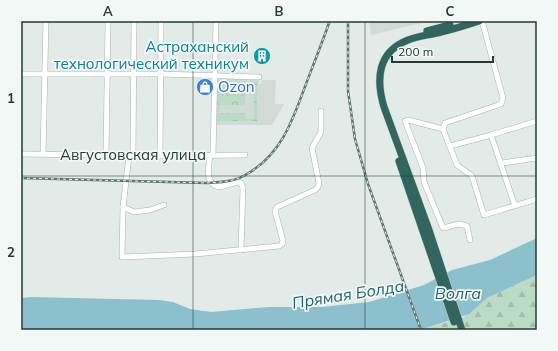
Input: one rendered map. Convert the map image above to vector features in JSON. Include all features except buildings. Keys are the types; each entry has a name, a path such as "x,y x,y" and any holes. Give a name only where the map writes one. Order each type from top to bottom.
{"highway":[{"path":"462,330 376,95 374,82 380,58 387,48 396,41 407,35 464,21"},
{"path":"457,330 426,231 380,94 379,83 384,60 389,52 398,45 409,40 479,21"}],"street":[{"path":"43,154 46,21"},
{"path":"106,155 108,21"},
{"path":"134,21 131,156 123,207 122,256 195,254 279,246 282,244 275,211 277,206 318,187 319,183 312,148 321,132 321,111"},
{"path":"160,156 161,21"},
{"path":"216,21 215,76 209,180 215,186 219,187 238,182 241,183 243,188 241,250"},
{"path":"482,21 502,98 501,104 445,123 443,129 457,165 472,176 484,215 537,199"},
{"path":"21,74 160,74 259,77"},
{"path":"443,129 408,120 405,121 423,168 424,182 443,228 459,224 467,226 470,240"},
{"path":"450,146 537,121"},
{"path":"491,135 502,163 515,206"},
{"name":"Августовская улица","path":"21,154 131,156 245,155"},
{"path":"502,163 537,158"},
{"path":"123,207 134,212 150,210 164,205"}],"shaded area":[{"path":"369,21 430,21 371,35"},
{"path":"216,79 257,79 259,80 259,84 261,84 262,80 276,80 275,104 284,104 272,125 216,125"}],"green space":[{"path":"257,81 257,121 216,121 218,82","holes":["254,83 254,119 246,119 246,113 219,113 220,105 245,105 245,84"]},
{"path":"537,275 537,330 519,328 510,330 420,330 464,317 487,298"}],"water":[{"name":"Волга","path":"537,238 537,275 487,298 469,314 420,330 21,330 21,298 31,297 159,300 173,302 190,309 211,312 269,307 322,307 369,302 424,285 452,270 490,260"}],"railway":[{"path":"348,21 348,91 355,139 368,184 421,330"},
{"path":"21,178 206,183 227,181 242,177 259,166 278,146 285,135 329,23"}],"place":[{"name":"Астраханский технологический техникум","path":"262,56"},
{"name":"Ozon","path":"205,87"}],"water label":[{"name":"Прямая Болда","path":"348,294"}]}
